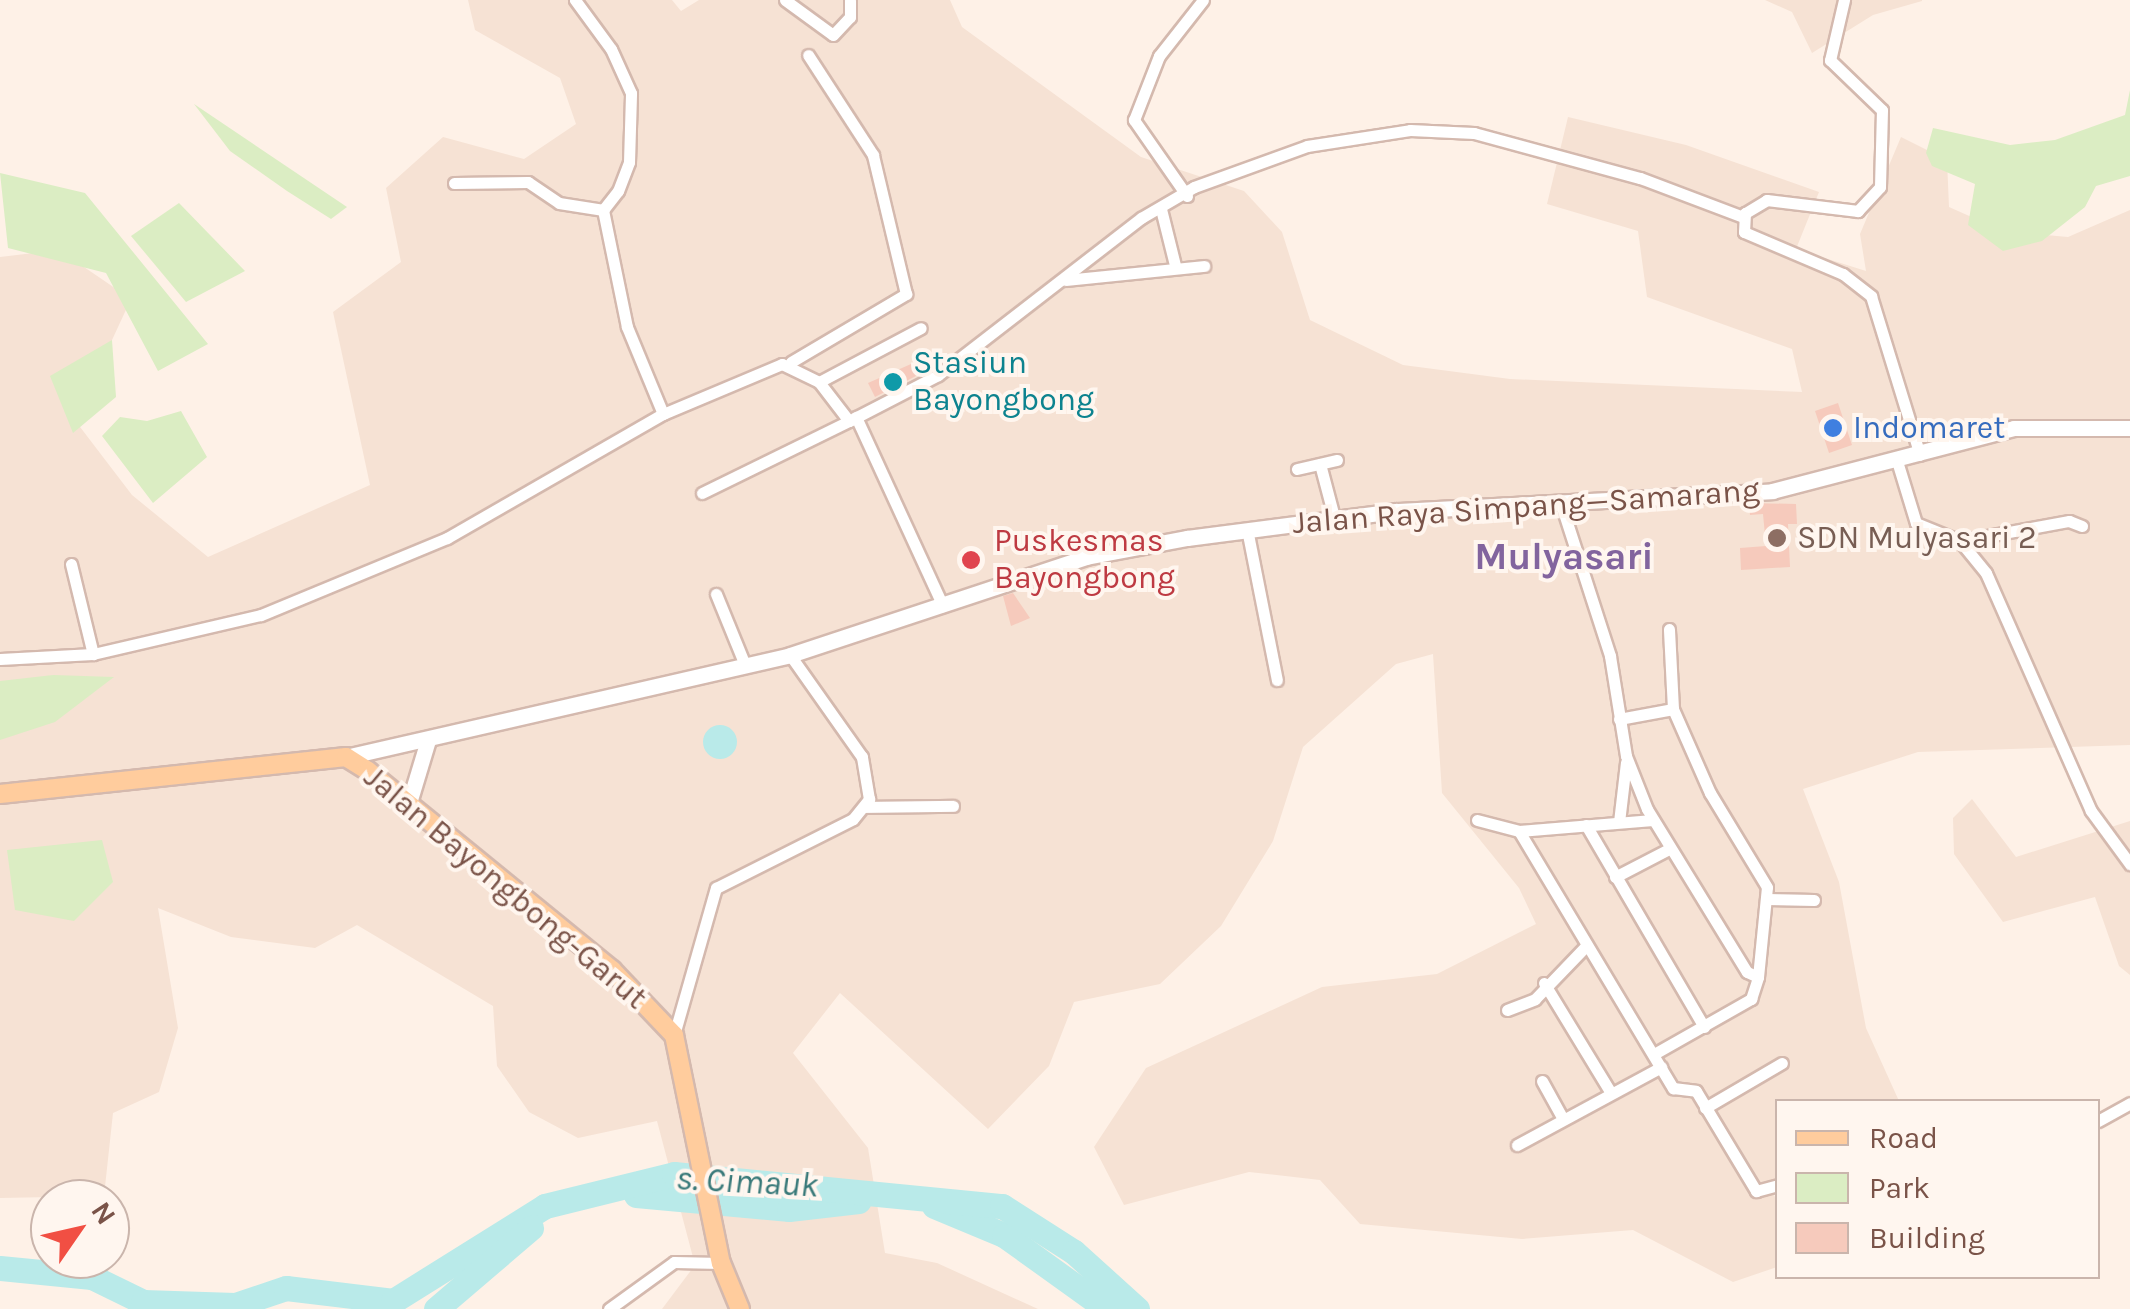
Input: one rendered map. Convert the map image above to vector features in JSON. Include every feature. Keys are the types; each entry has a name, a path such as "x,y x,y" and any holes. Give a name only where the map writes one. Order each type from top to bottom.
{"main road":[{"name":"Jalan Raya Simpang—Samarang","path":"346,757 790,656 1086,557 1247,529 1396,511 1562,507 1772,491 2028,426 2130,428"},
{"path":"409,802 428,740"},
{"path":"0,794 346,757"},
{"name":"Jalan Bayongbong-Garut","path":"346,757 409,802 612,970 674,1036 721,1263 740,1309"}],"street":[{"path":"575,0 618,59 631,93 628,170 603,210 627,327 663,414"},
{"path":"785,0 833,35 850,17 850,0"},
{"path":"1187,196 1134,120 1159,56 1203,0"},
{"path":"1743,217 1767,200 1858,212 1880,187 1882,110 1830,60 1844,0"},
{"path":"0,659 93,654 234,622 342,582 447,538 663,414 791,362 900,304 906,294 873,155 808,54"},
{"path":"702,492 938,376 1161,208 1307,146 1461,131 1640,178 1743,217"},
{"path":"454,183 528,182 559,203 603,210"},
{"path":"1161,208 1174,266"},
{"path":"1743,217 1750,240 1843,274 1871,296 1920,455"},
{"path":"1066,280 1174,266 1204,266"},
{"path":"819,382 922,328"},
{"path":"791,362 819,382 853,419 943,606"},
{"path":"1297,469 1337,460"},
{"path":"1897,461 1916,522 1960,541 1986,574 2091,812 2130,864"},
{"path":"1320,464 1334,517"},
{"path":"1562,507 1610,656 1626,756 1669,849 1758,978"},
{"path":"1960,541 2069,522 2082,526"},
{"path":"1247,529 1276,680"},
{"path":"71,564 93,654"},
{"path":"716,594 745,665"},
{"path":"1654,1054 1751,1000 1758,978 1768,900 1674,710 1669,630"},
{"path":"790,656 871,774 865,808"},
{"path":"1619,720 1674,710"},
{"path":"1618,822 1626,756"},
{"path":"674,1036 707,905 724,880 865,808 953,806"},
{"path":"1476,820 1519,832 1653,820"},
{"path":"1586,825 1704,1026"},
{"path":"1519,832 1673,1088 1691,1088 1753,1188 1775,1184"},
{"path":"1615,877 1669,849"},
{"path":"1768,900 1814,900"},
{"path":"1507,1010 1535,999 1544,983 1586,946"},
{"path":"1544,983 1611,1092"},
{"path":"1706,1108 1782,1063"},
{"path":"1517,1145 1661,1066"},
{"path":"1542,1081 1564,1119"},
{"path":"2100,1121 2130,1103"},
{"path":"609,1309 674,1262 721,1263"}],"shaded area":[{"path":"468,0 672,0 681,11 699,0 950,0 962,27 1141,157 1244,191 1282,232 1310,320 1403,365 1510,379 1802,392 1792,349 1647,297 1638,231 1547,204 1568,117 1686,145 1819,192 1796,249 1866,271 1860,234 1901,137 1947,160 1949,207 2003,231 2068,237 2130,210 2130,745 1918,752 1803,789 1839,882 1866,1028 1898,1099 1775,1099 1775,1184 1769,1185 1775,1197 1775,1268 1733,1282 1633,1230 1522,1239 1360,1224 1320,1180 1249,1172 1124,1205 1094,1147 1146,1068 1322,987 1437,974 1536,924 1519,888 1442,793 1433,654 1396,664 1303,747 1273,841 1221,926 1160,984 1074,1002 1049,1066 988,1129 840,993 793,1053 868,1148 885,1253 937,1263 1038,1309 662,1309 695,1265 657,1121 578,1138 529,1112 497,1066 493,1006 357,925 315,948 231,937 158,908 178,1028 159,1092 113,1113 106,1179 30,1179 30,1197 0,1198 0,257 59,250 131,299 106,353 61,402 132,495 208,557 370,485 333,312 401,262 386,188 443,137 524,159 576,124 560,78 475,30"},
{"path":"1765,0 1922,1 1873,15 1812,53 1792,12"},
{"path":"1972,799 2016,857 2130,821 2130,975 2119,966 2095,897 2003,922 1954,854 1953,818"}],"green space":[{"path":"2130,90 2130,176 2096,186 2085,207 2042,241 2003,251 1968,225 1975,184 1932,166 1926,153 1933,128 2010,145 2055,140 2125,115"},
{"path":"194,104 347,207 331,219 287,191 230,151"},
{"path":"0,173 85,193 208,344 158,371 106,273 8,248"},
{"path":"179,203 245,271 186,302 131,236"},
{"path":"112,340 116,397 73,433 50,376"},
{"path":"181,411 207,457 153,503 102,436 120,417 147,421"},
{"path":"53,675 114,677 55,722 0,740 0,681"},
{"path":"102,840 113,882 74,921 15,910 7,850"}],"water":[{"path":"720,725 732,730 737,742 732,754 720,759 708,754 703,742 708,730"}],"building":[{"name":"Stasiun Bayongbong","path":"911,364 916,376 875,397 868,383"},
{"name":"Indomaret","path":"1838,403 1852,445 1829,453 1815,411"},
{"name":"SDN Mulyasari 2","path":"1749,503 1796,504 1797,524 1788,524 1790,567 1741,570 1740,548 1766,546 1763,514 1750,515"},
{"path":"1013,593 1030,618 1011,626 1003,596"}],"waterway":[{"name":"s. Cimauk","path":"0,1268 92,1277 143,1302 235,1305 286,1288 393,1301 545,1206 674,1174 1002,1206 1074,1252 1137,1309"},
{"path":"636,1195 789,1209 859,1201"},
{"path":"934,1206 1004,1235 1107,1309"},
{"path":"436,1309 531,1228"}],"place":[{"name":"Stasiun Bayongbong","path":"893,382"},
{"name":"Indomaret","path":"1833,428"},
{"name":"SDN Mulyasari 2","path":"1777,538"},
{"name":"Puskesmas Bayongbong","path":"971,560"}],"district":[{"name":"Mulyasari","path":"1564,557"}]}
